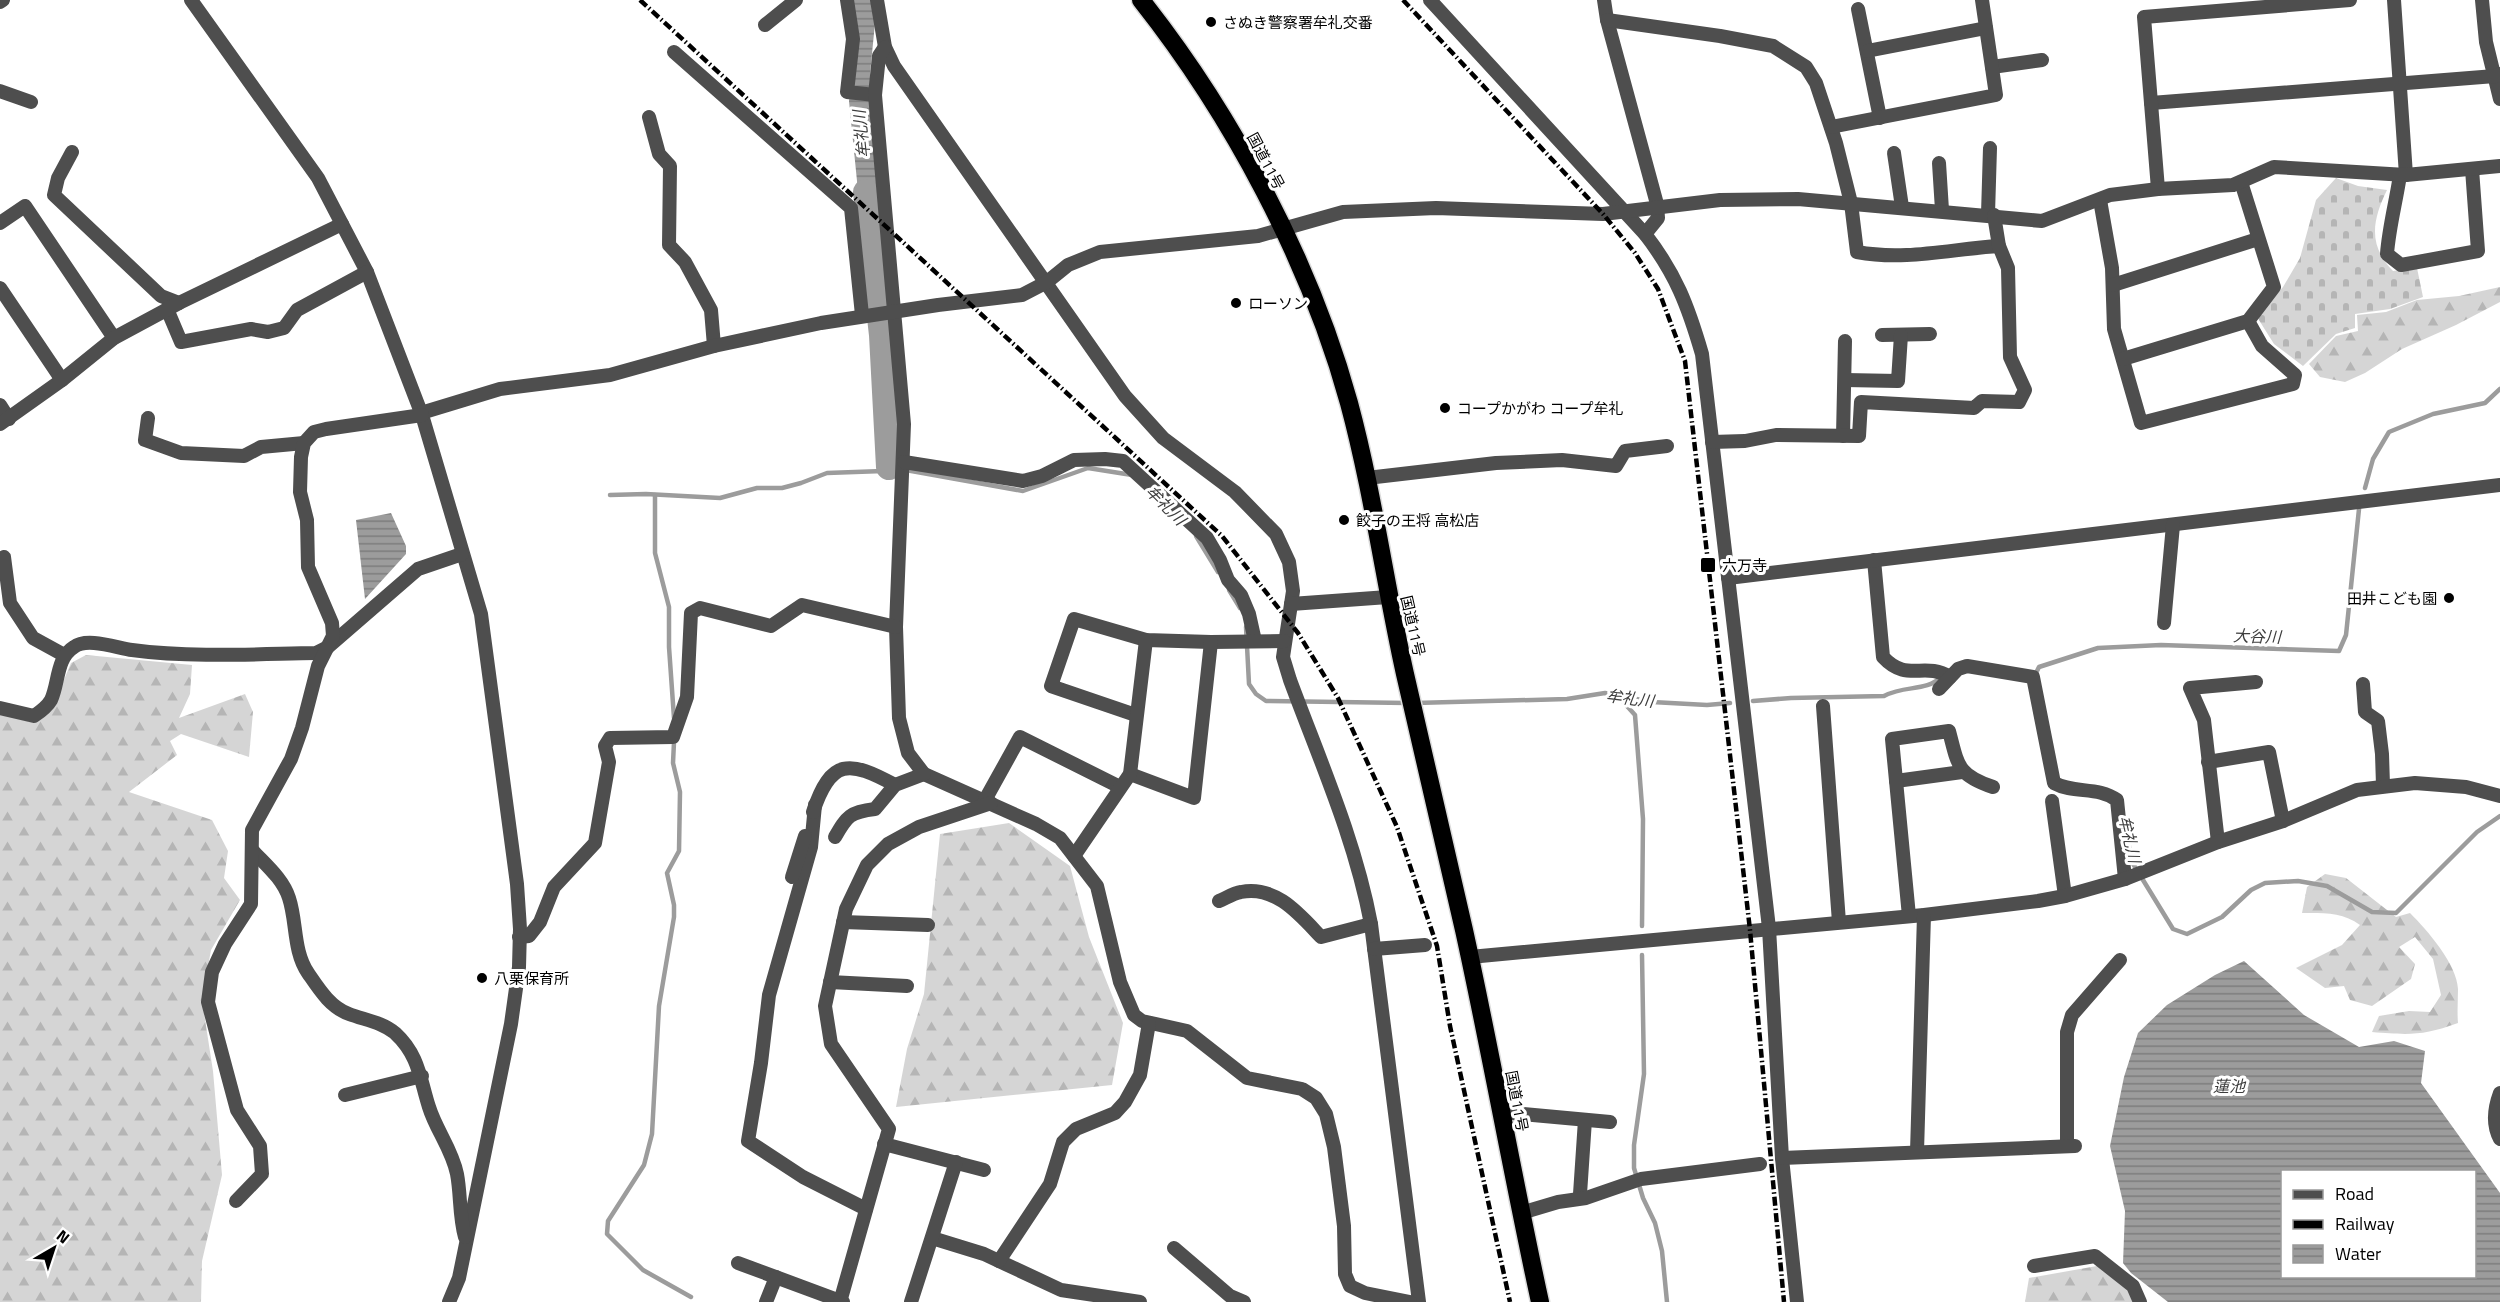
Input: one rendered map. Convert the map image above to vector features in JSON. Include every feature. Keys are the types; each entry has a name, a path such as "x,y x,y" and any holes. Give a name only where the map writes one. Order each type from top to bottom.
{"highway":[{"name":"国道11号","path":"1141,0 1170,36 1205,89 1246,159 1283,230 1327,336 1348,403 1367,478 1388,597 1470,957 1540,1302"}],"street":[{"path":"191,0 318,178 367,272 421,414 481,614 517,884 519,967 511,1024 459,1278 449,1302"},
{"path":"765,26 796,0"},
{"path":"847,0 853,39 847,92 874,94"},
{"path":"877,0 885,46 902,80 1047,282 1125,396 1144,420 1163,438 1235,492 1276,534 1289,562 1293,591 1283,657 1298,703 1352,842 1371,924 1419,1302"},
{"path":"1430,0 1646,234 1675,277 1688,307 1702,354 1769,928 1782,1158 1797,1302"},
{"path":"1604,0 1607,20 1657,207 1658,218 1646,234"},
{"path":"1831,127 1996,95 1982,0"},
{"path":"2158,189 2144,17 2350,0"},
{"path":"2394,0 2403,175 2389,227 2387,254 2401,266 2478,252 2472,169"},
{"path":"2482,0 2486,42 2497,75 2500,99"},
{"path":"1858,9 1880,118"},
{"path":"1607,20 1773,46 1806,67 1816,84 1831,127 1851,203 1857,252 1880,256 1930,255 1968,248 1999,246"},
{"path":"1867,51 1986,28"},
{"path":"885,46 879,56 874,94 904,424 896,627 899,718 908,753 924,774 988,801 1060,838 1097,886 1120,982 1134,1015 1142,1021 1187,1031 1247,1077 1302,1089 1316,1098 1326,1114 1334,1147 1344,1226 1345,1274 1350,1286 1365,1293 1410,1302"},
{"path":"674,52 851,208 863,315"},
{"path":"1992,67 2042,60"},
{"path":"2151,104 2497,75"},
{"path":"0,91 31,102"},
{"path":"649,117 659,154 670,166 669,245 686,262 711,310 714,346"},
{"path":"1712,442 1745,441 1776,435 1859,436 1861,402 1974,408 1982,401 2019,402 2025,390 2010,357 2008,268 1999,246 1991,215 1990,148"},
{"path":"72,152 58,178 54,195 173,306 181,342 251,329 267,332 284,328 297,310 367,272"},
{"path":"1894,153 1902,207"},
{"path":"1939,163 1942,210"},
{"path":"236,1201 262,1174 260,1146 237,1110 208,1002 212,972 225,944 251,904 252,830 291,759 302,728 318,666 333,636 332,623 309,567 307,520 300,492 301,457 304,443 314,432 421,414 500,389 610,375 714,346 863,315 1022,295 1047,282 1068,265 1100,252 1258,236 1343,212 1413,208 1603,214 1731,200 1798,199 1942,210 2042,221 2110,195 2158,189 2232,185 2274,167 2403,175 2500,166"},
{"path":"2123,359 2248,321 2274,287 2241,182"},
{"path":"2100,200 2113,285 2114,329 2141,423 2293,384 2295,375 2262,346 2248,321"},
{"path":"0,223 25,206 114,338"},
{"path":"0,405 5,421 62,380 114,338 173,306 342,224"},
{"path":"2113,285 2258,238"},
{"path":"0,288 62,380"},
{"path":"1882,335 1929,334"},
{"path":"1845,380 1898,381 1901,335"},
{"path":"1843,436 1845,341"},
{"path":"148,418 145,440 181,453 244,456 261,447 304,443"},
{"path":"1367,478 1496,463 1562,460 1616,466 1625,451 1667,446"},
{"path":"904,462 1023,481 1042,476 1074,460 1123,461 1207,538 1228,580 1241,595 1249,614 1249,641"},
{"path":"1728,578 2500,485"},
{"path":"2164,623 2174,525"},
{"path":"0,708 34,716 44,709 50,701 64,654 76,645 90,644 135,650 198,654 316,653 328,647 418,569 462,554"},
{"path":"4,557 10,603 33,638 64,654"},
{"path":"1874,560 1883,657 1893,667 1903,671 1941,671 1950,677"},
{"path":"1291,604 1388,597"},
{"path":"519,937 529,936 540,922 554,887 595,843 609,762 605,746 610,738 674,737 687,697 691,613 700,608 771,626 802,605 896,627"},
{"path":"1136,715 1051,686 1074,618 1146,639 1211,642 1284,641"},
{"path":"1074,856 1130,774 1146,639"},
{"path":"1130,774 1194,798 1211,642"},
{"path":"1939,689 1958,669 1967,666 2033,677 2054,783 2062,788 2108,793 2117,800 2124,879"},
{"path":"2218,842 2204,720 2190,688 2256,682"},
{"path":"2362,684 2365,712 2378,721 2383,785"},
{"path":"1823,706 1839,922"},
{"path":"1909,916 1892,739 1949,731 1962,772 1976,782 1993,787"},
{"path":"738,1263 841,1302 889,1129 831,1044 825,1006 846,909 867,865 888,844 919,827 988,801 1020,737 1120,787"},
{"path":"2208,762 2270,752 2283,821"},
{"path":"792,877 815,805 825,781 835,771 852,767 895,784"},
{"path":"1896,781 1962,772"},
{"path":"835,837 846,818 859,811 874,809 895,784 924,774"},
{"path":"1470,957 1924,915 2065,896 2124,879 2218,842 2283,821 2357,790 2383,785 2425,783 2466,787 2500,796"},
{"path":"2052,801 2065,896"},
{"path":"815,805 812,847 769,994 761,1064 748,1141 803,1177 866,1209"},
{"path":"253,851 281,882 289,898 295,937 306,969 327,1000 347,1013 380,1024 395,1034 414,1058 422,1076 429,1108 447,1143 456,1170 461,1195 461,1224 466,1242"},
{"path":"1219,902 1240,892 1258,891 1274,896 1292,906 1321,937 1371,924"},
{"path":"1917,1152 1924,915"},
{"path":"843,922 928,925"},
{"path":"1374,949 1425,945"},
{"path":"1782,1158 2071,1146 2067,1032 2072,1015 2120,960"},
{"path":"830,982 907,986"},
{"path":"999,1261 1050,1184 1063,1142 1076,1129 1115,1113 1125,1102 1140,1075 1149,1023"},
{"path":"345,1095 422,1076"},
{"path":"2500,1093 2495,1107 2495,1130 2500,1139"},
{"path":"1501,1112 1610,1122"},
{"path":"1580,1194 1585,1120"},
{"path":"884,1144 984,1170"},
{"path":"911,1302 956,1162"},
{"path":"1521,1213 1558,1202 1586,1198 1636,1180 1760,1164"},
{"path":"932,1238 984,1254 1060,1296 1140,1302"},
{"path":"1174,1248 1230,1296 1244,1302"},
{"path":"2034,1266 2095,1257 2133,1286 2140,1302"},
{"path":"766,1302 776,1277"}],"green space":[{"path":"2336,178 2358,186 2387,190 2376,222 2376,242 2379,252 2393,271 2417,268 2423,297 2390,309 2355,314 2355,328 2336,334 2303,366 2274,344 2257,317 2283,287 2300,258 2316,200"},
{"path":"2500,287 2500,302 2402,349 2365,373 2345,382 2320,377 2309,364 2336,336 2358,331 2357,315 2386,312 2417,300 2459,296"},
{"path":"86,655 192,665 190,694 179,718 245,694 253,712 249,757 181,734 170,741 177,755 129,792 212,820 228,851 224,878 240,900 211,950 202,1000 213,1071 222,1175 202,1261 201,1302 0,1302 0,714 35,723 52,708 71,663"},
{"path":"1009,823 1070,866 1089,937 1123,1023 1112,1085 896,1107 907,1049 924,994 940,834"},
{"path":"2325,874 2346,878 2396,917 2410,913 2425,929 2447,958 2456,979 2458,1023 2415,1034 2372,1032 2379,1016 2409,1011 2430,1012 2441,995 2433,959 2415,937 2399,947 2415,964 2411,979 2372,1006 2350,1000 2344,986 2325,988 2296,968 2342,945 2360,925 2340,915 2302,913 2307,887"},
{"path":"2097,1266 2127,1287 2133,1302 2025,1302 2029,1278"}],"water":[{"path":"850,0 871,0 875,23 870,74 871,109 881,229 861,221 849,101 854,64"},
{"path":"391,513 406,546 406,554 365,599 356,520"},
{"name":"蓮池","path":"2244,961 2304,1015 2359,1047 2394,1041 2425,1051 2421,1083 2500,1193 2500,1302 2168,1302 2131,1273 2123,1263 2125,1211 2110,1146 2124,1077 2138,1033 2167,1005 2215,975"}],"waterway":[{"name":"牟礼川","path":"866,192 882,335 889,467"},
{"name":"大谷川","path":"2365,488 2373,459 2389,432 2433,414 2485,403 2500,389"},
{"path":"610,495 646,494 720,498 757,488 782,488 827,473 883,471 889,467 1023,491 1088,468 1132,475"},
{"path":"655,495 655,553 669,607 674,718"},
{"name":"大谷川","path":"2036,673 2039,667 2098,648 2161,645 2339,651 2346,635 2359,509"},
{"name":"牟礼川","path":"1196,536 1218,572"},
{"name":"牟礼川","path":"1229,590 1240,608"},
{"name":"牟礼川","path":"1246,627 1249,684 1256,694 1266,701 1407,703"},
{"name":"牟礼川","path":"1753,701 1884,696 1900,690 1929,685 1943,676"},
{"name":"牟礼川","path":"1415,703 1567,699 1605,693 1652,702 1707,705 1730,703"},
{"path":"1618,696 1635,715 1643,819 1642,926"},
{"path":"674,742 673,763 680,792 679,851 667,873 674,905 674,917 659,1006 652,1134 644,1165 608,1221 607,1234 643,1270 691,1297"},
{"path":"2126,829 2132,862 2173,929 2187,934 2222,917 2251,890 2265,883 2298,881 2327,886 2372,912 2396,913 2477,832 2500,816"},
{"path":"1642,955 1644,1074 1634,1145 1634,1168 1643,1198 1655,1223 1662,1251 1667,1302"}],"railway":[{"path":"640,0 1222,536 1298,633 1338,698 1397,827 1437,946 1450,1026 1510,1302"},
{"path":"1403,0 1603,214 1635,253 1658,289 1685,361 1750,930 1784,1302"}],"place":[{"name":"さぬき警察署牟礼交番","path":"1211,22"},
{"name":"ローソン","path":"1236,303"},
{"name":"コープかがわ コープ牟礼","path":"1445,408"},
{"name":"餃子の王将 高松店","path":"1344,520"},
{"name":"六万寺","path":"1708,565"},
{"name":"田井こども園","path":"2449,598"},
{"name":"八栗保育所","path":"482,978"}]}
